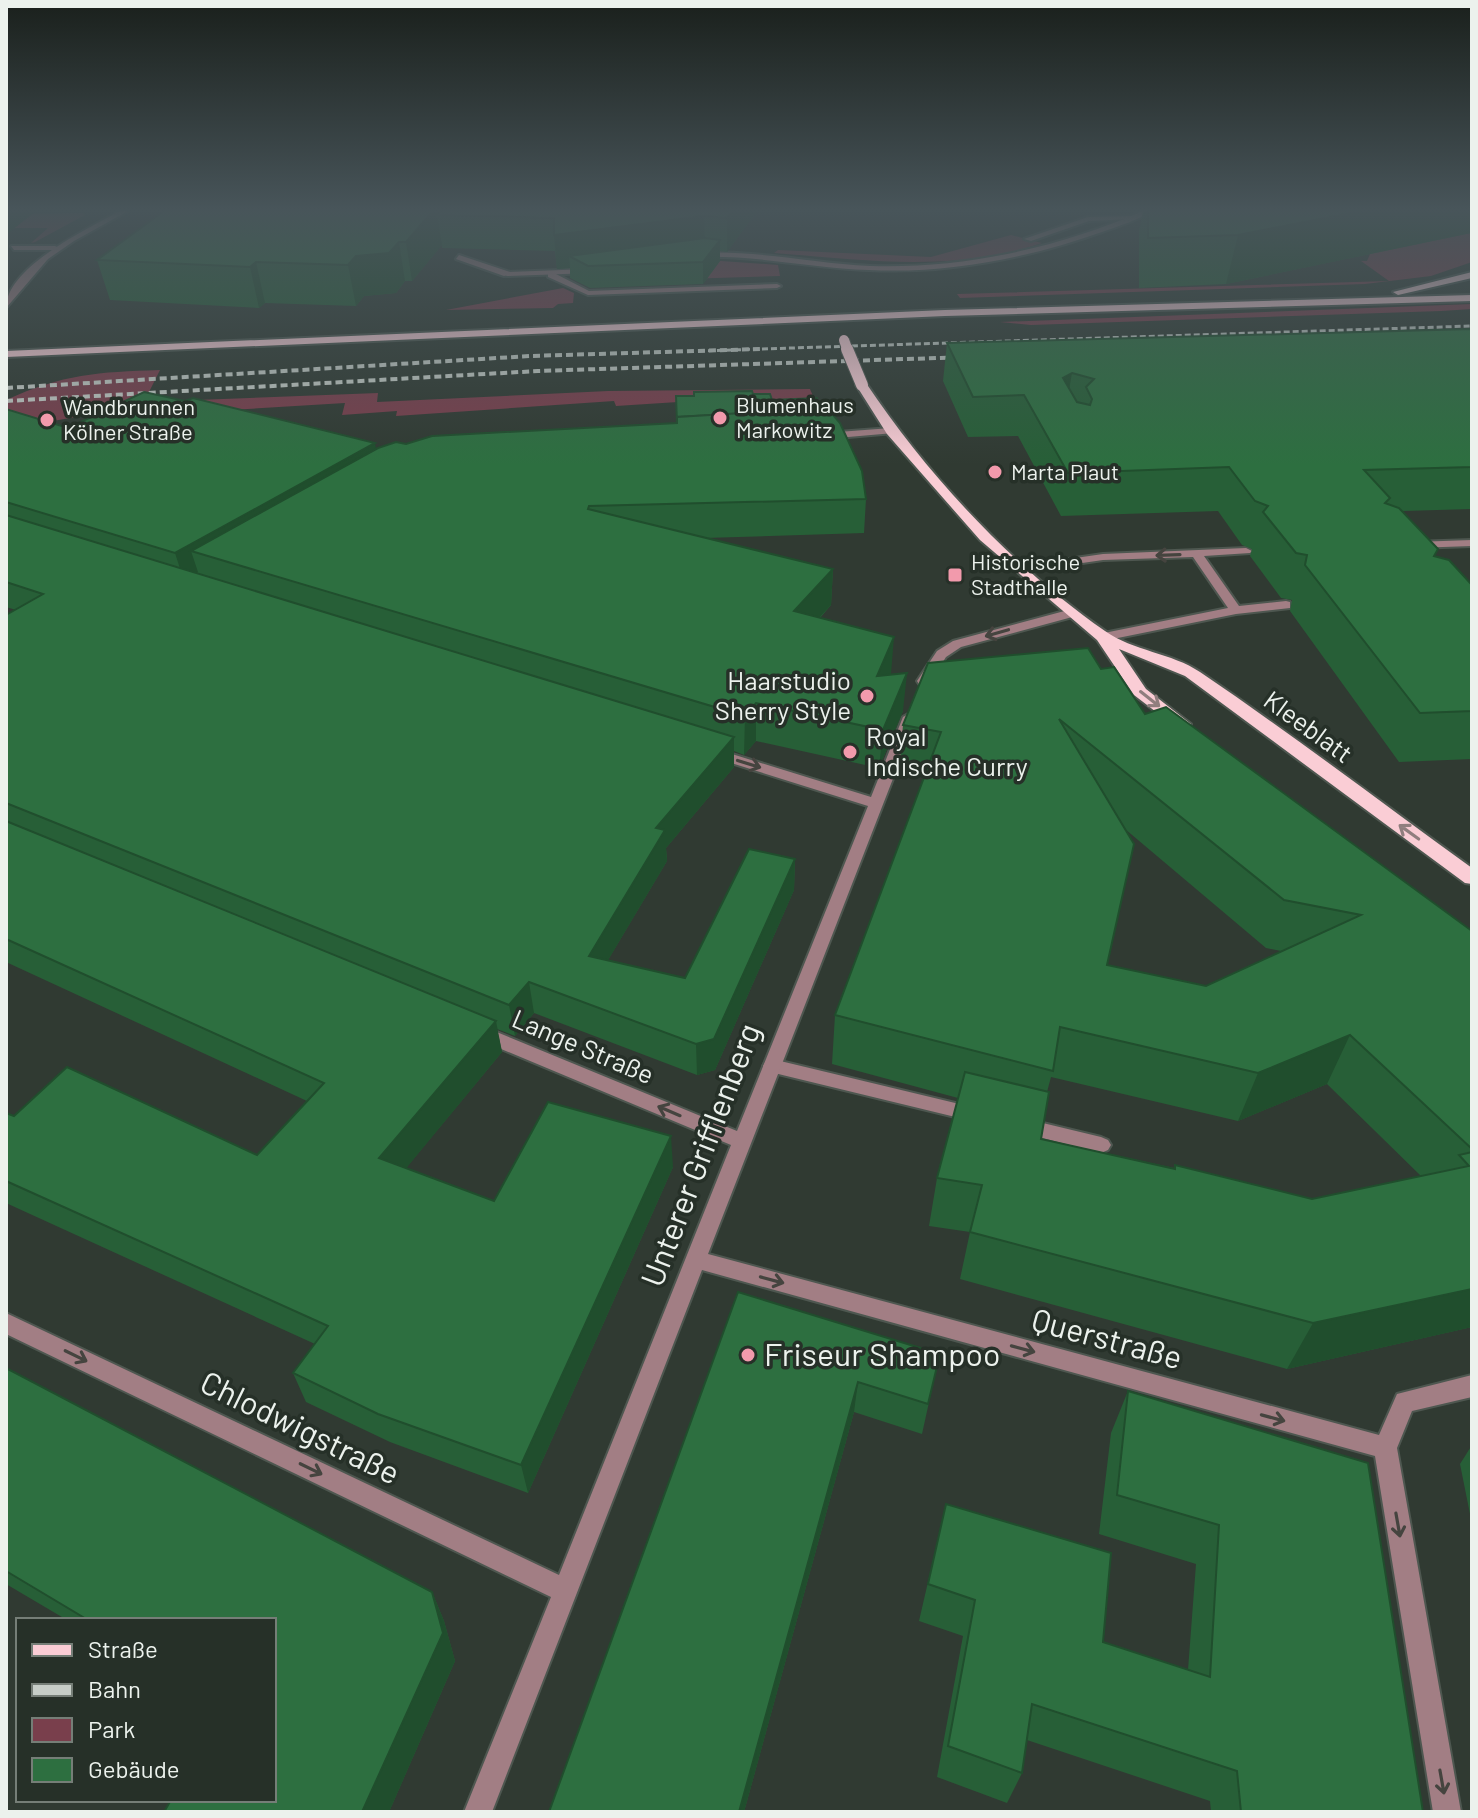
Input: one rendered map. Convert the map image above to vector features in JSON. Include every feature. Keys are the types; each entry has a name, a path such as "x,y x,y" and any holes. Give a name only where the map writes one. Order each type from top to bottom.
{"main road":[{"path":"1361,300 1379,296"},
{"path":"9,357 836,317 1472,298"},
{"name":"Kleeblatt","path":"836,317 862,385 891,431 985,537 1020,569 1103,637 1191,673 1472,878"},
{"name":"Kleeblatt","path":"1103,637 1140,692 1204,739"}],"street":[{"path":"805,437 891,431"},
{"path":"1394,546 1472,543"},
{"path":"1020,569 1103,557 1246,551"},
{"path":"1196,553 1236,610"},
{"path":"1103,637 1236,610 1286,605"},
{"name":"Unterer Grifflenberg","path":"478,1812 929,669 941,654 957,644 1072,613"},
{"path":"696,747 877,804"},
{"name":"Lange Straße","path":"463,1025 741,1141"},
{"path":"772,1066 1101,1145"},
{"name":"Querstraße","path":"697,1260 1385,1448"},
{"name":"Chlodwigstraße","path":"6,1323 566,1591"},
{"path":"1447,1812 1385,1448 1405,1402 1472,1386"}],"green space":[{"path":"521,296 574,296 573,303 558,304 553,308 446,310"},
{"path":"958,296 1022,296 960,298"},
{"path":"1472,304 1472,309 1441,311 1031,325 1000,322"},
{"path":"160,370 144,402 378,393 377,402 608,391 810,389 818,408 678,402 616,406 614,401 396,416 397,411 342,415 345,403 181,413 98,413 53,421 6,418 6,400 45,385 99,374"}],"building":[{"path":"1472,329 1472,467 1364,470 1390,498 1385,503 1399,508 1438,549 1434,556 1449,560 1472,585 1472,711 1420,713 1305,565 1307,555 1296,553 1263,512 1268,506 1255,501 1229,467 1068,473 1024,395 973,397 947,343","holes":["1072,373 1094,379 1086,387 1092,399 1090,405 1077,402 1063,378"]},
{"path":"752,391 753,394 770,394 772,400 817,398 820,409 677,417 677,423 676,396 694,396 694,392"},
{"path":"144,392 185,401 193,398 375,443 175,553 6,502 6,409 68,428"},
{"path":"827,408 840,423 862,471 866,499 589,506 588,509 833,569 794,611 894,637 877,676 907,673 883,730 756,703 745,716 191,551 378,448 396,442 406,444 432,436 677,423 677,417"},
{"path":"6,515 734,737 656,828 665,830 589,956 685,978 749,849 795,859 714,1039 696,1044 529,982 509,1005 6,803 6,615 43,594 6,582"},
{"path":"1088,648 1101,669 1114,667 1145,714 1166,707 1472,931 1472,1149 1350,1035 1258,1073 1060,1027 1053,1071 835,1015 941,732 903,725 928,663","holes":["1059,719 1284,900 1361,915 1206,986 1107,965 1134,844"]},
{"path":"6,821 496,1021 379,1158 494,1201 548,1102 671,1136 521,1465 378,1414 293,1373 328,1326 6,1181 6,1113 14,1116 67,1067 257,1155 324,1083 6,939"},
{"path":"965,1072 1049,1092 1041,1139 1175,1169 1175,1165 1312,1199 1469,1166 1459,1155 1472,1152 1472,1289 1313,1323 970,1232 982,1185 937,1178"},
{"path":"738,1292 940,1354 928,1404 858,1382 739,1812 549,1812"},
{"path":"6,1368 432,1592 443,1633 362,1812 164,1812 170,1802 276,1802 276,1618 85,1618 6,1571"},
{"path":"1128,1391 1368,1463 1423,1812 1241,1812 1237,1771 1032,1704 1022,1773 948,1746 975,1600 928,1584 946,1504 1111,1553 1103,1642 1210,1677 1219,1525 1117,1495"}],"railway":[{"path":"758,349 1472,326"},
{"path":"6,388 530,356 758,349"},
{"path":"699,351 758,349"},
{"path":"6,401 538,371 968,357"}],"place":[{"name":"Blumenhaus Markowitz","path":"720,418"},
{"name":"Wandbrunnen Kölner Straße","path":"47,420"},
{"name":"Marta Plaut","path":"995,472"},
{"name":"Historische Stadthalle","path":"955,575"},
{"name":"Haarstudio Sherry Style","path":"867,696"},
{"name":"Royal Indische Curry","path":"850,752"},
{"name":"Friseur Shampoo","path":"748,1355"}]}
